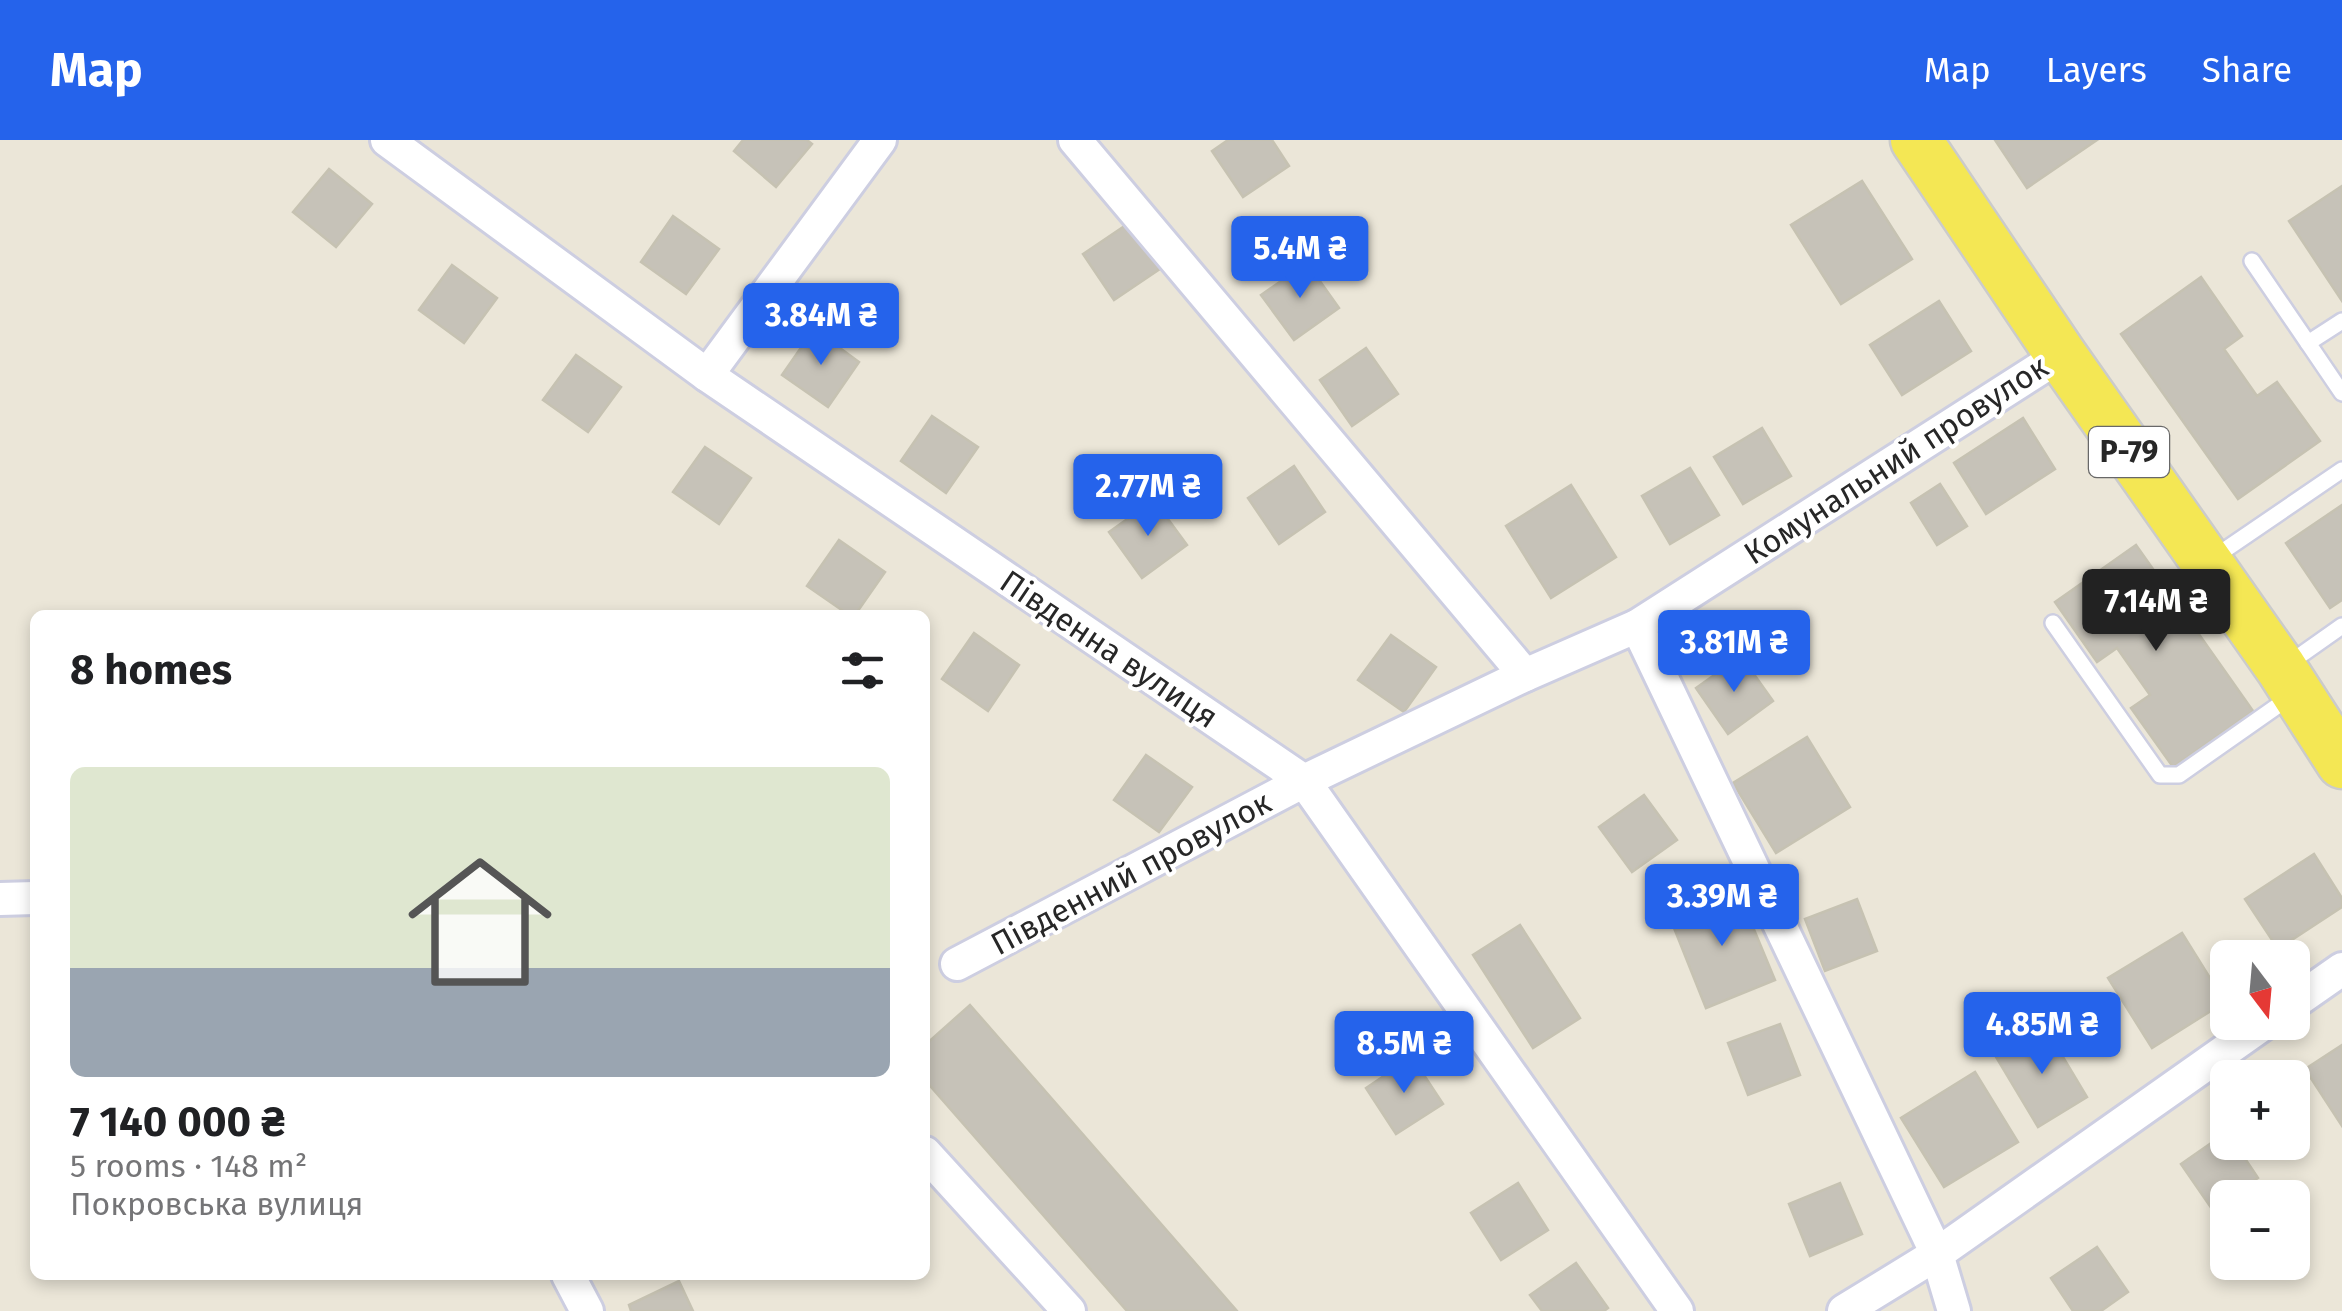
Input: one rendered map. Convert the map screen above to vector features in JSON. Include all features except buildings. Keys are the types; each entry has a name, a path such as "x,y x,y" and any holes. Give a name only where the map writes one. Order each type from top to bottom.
{"main road":[{"name":"Р-79","path":"1916,140 2060,355 2289,680 2342,763"}],"street":[{"name":"Південна вулиця","path":"387,140 707,375 1304,782 1677,1311"},
{"path":"707,375 880,140"},
{"path":"1075,140 1525,675"},
{"name":"Комунальний провулок","path":"1304,782 1525,675 1637,626 2060,355"},
{"path":"1637,626 1937,1254 1954,1311"},
{"name":"Південний провулок","path":"958,964 1304,782"},
{"path":"0,899 30,898"},
{"path":"2310,991 2342,969"},
{"path":"1844,1311 1937,1254 2240,1040"},
{"path":"930,1158 1069,1311"},
{"path":"571,1280 587,1311"}],"lane":[{"path":"2252,261 2342,393"},
{"path":"2308,343 2342,321"},
{"path":"2206,563 2342,470"},
{"path":"2052,623 2160,775 2179,775 2289,680 2342,626"}]}
